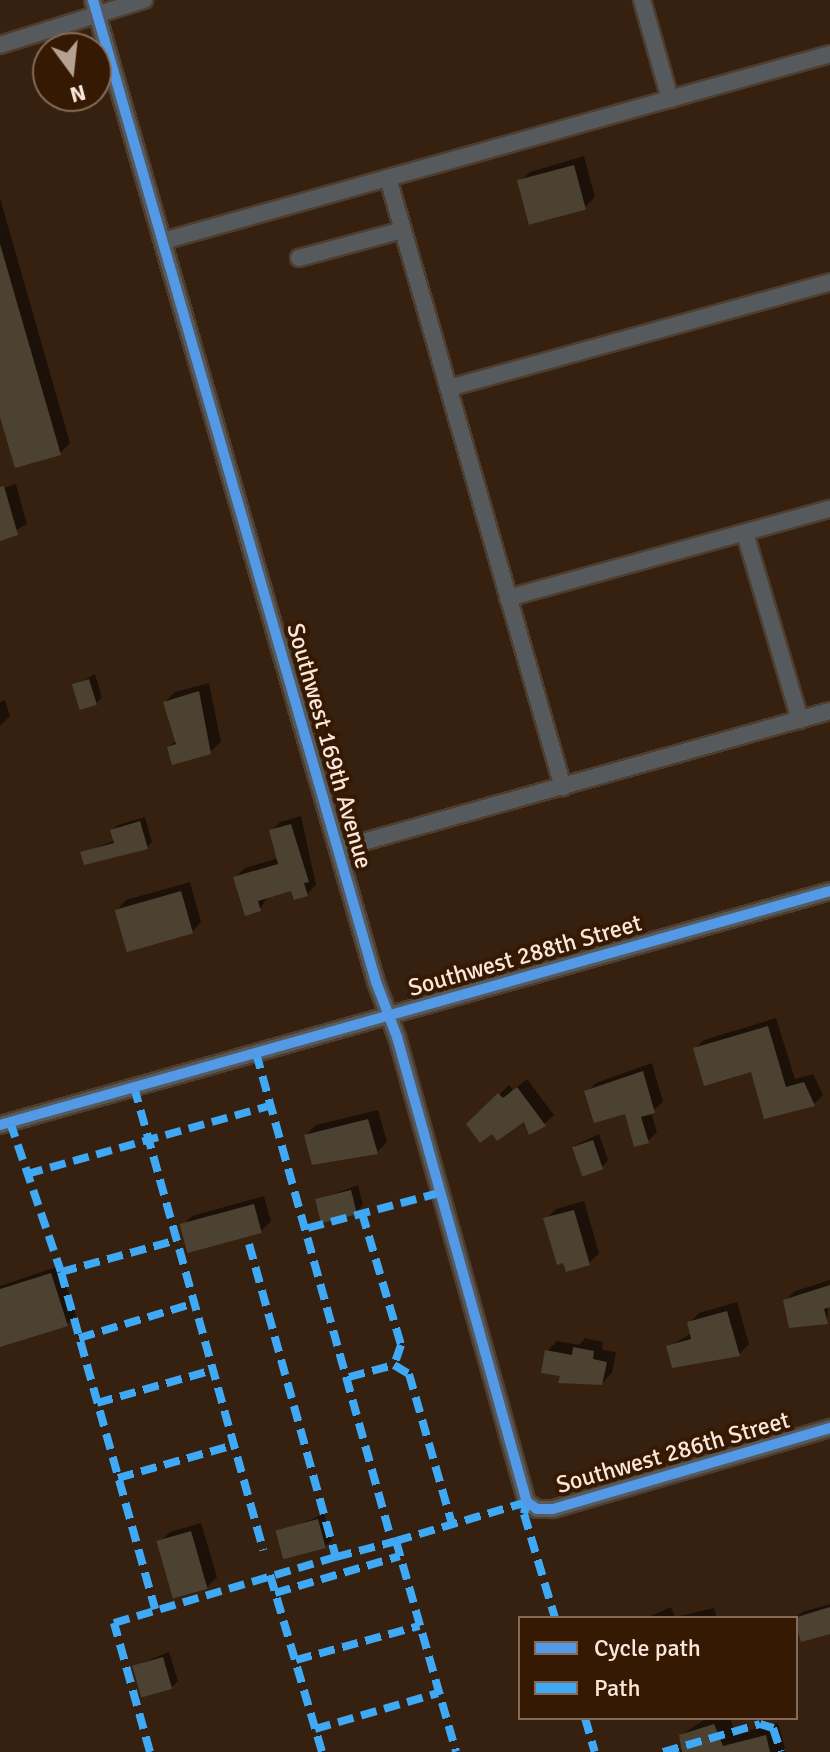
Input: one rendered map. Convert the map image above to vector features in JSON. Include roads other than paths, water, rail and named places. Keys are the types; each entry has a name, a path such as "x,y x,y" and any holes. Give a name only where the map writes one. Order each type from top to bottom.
{"street":[{"path":"0,45 95,8 144,0"},
{"path":"642,0 670,99"},
{"name":"Southwest 169th Avenue","path":"95,8 338,849 389,1015 527,1502"},
{"path":"163,241 830,54"},
{"path":"388,178 563,787"},
{"path":"299,258 403,230"},
{"path":"449,388 830,282"},
{"path":"508,598 830,509"},
{"path":"745,533 800,720"},
{"path":"338,849 830,711"},
{"name":"Southwest 288th Street","path":"0,1125 830,891"},
{"name":"Southwest 286th Street","path":"527,1502 553,1509 830,1428"}]}
